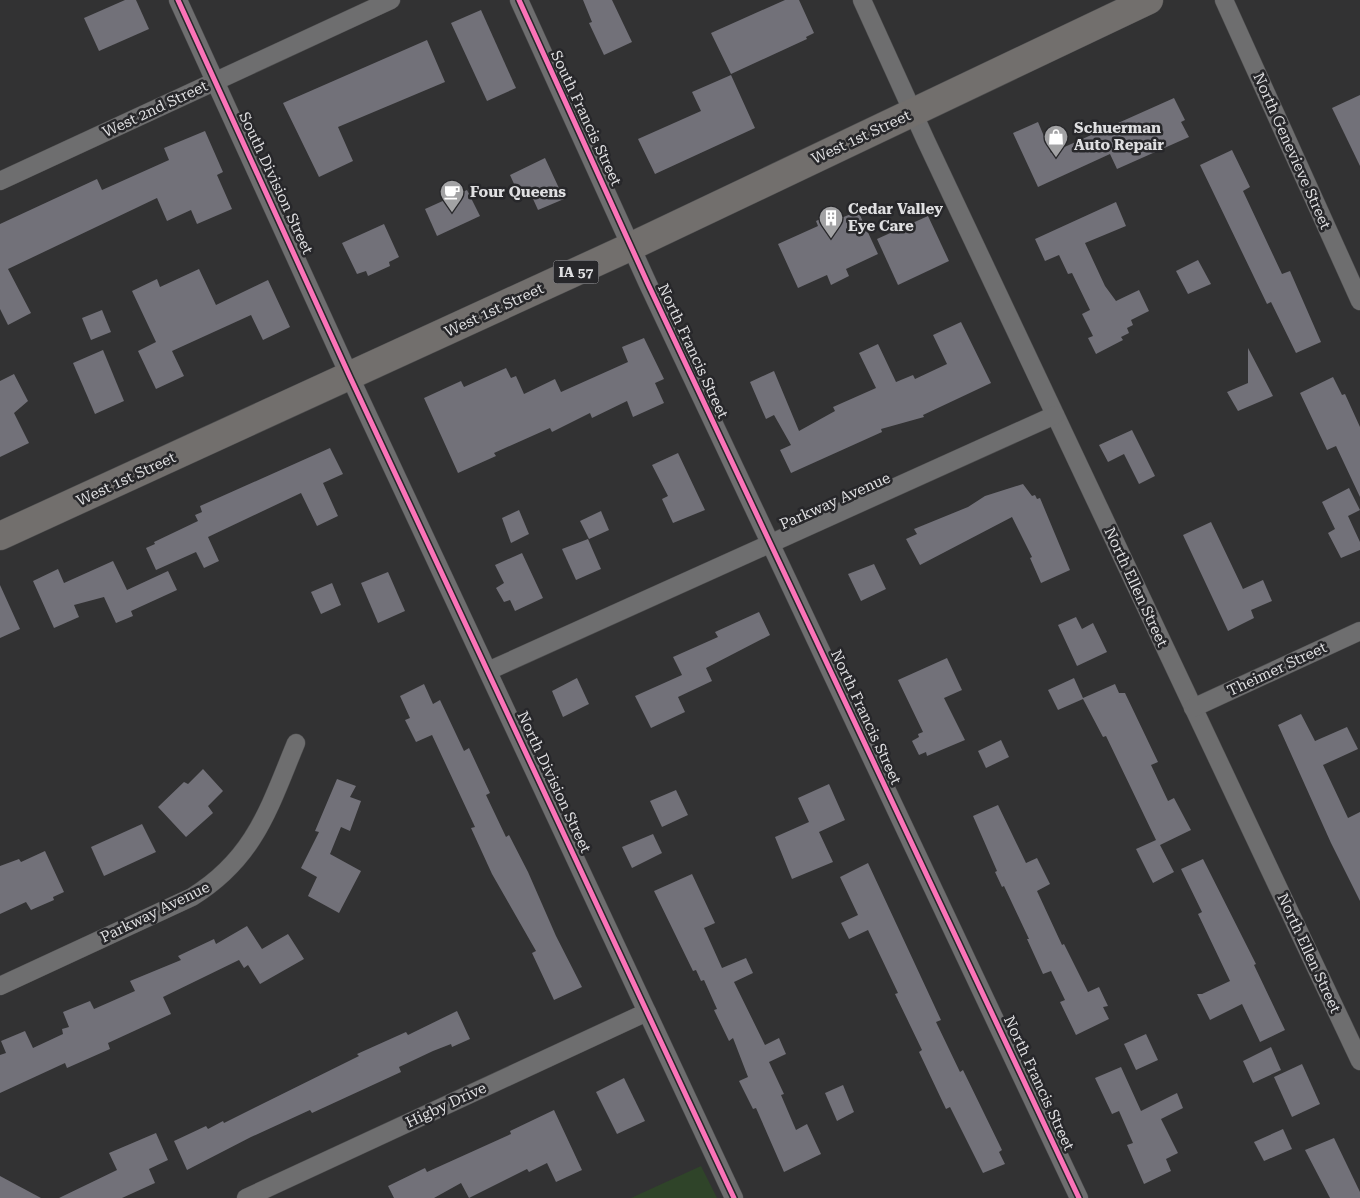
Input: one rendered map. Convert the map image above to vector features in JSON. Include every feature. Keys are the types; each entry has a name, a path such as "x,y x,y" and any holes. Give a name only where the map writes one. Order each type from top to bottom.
{"main road":[{"name":"West 1st Street","path":"0,536 632,246 1149,0"}],"street":[{"name":"South Division Street","path":"178,0 350,377"},
{"name":"West 2nd Street","path":"0,181 391,0"},
{"name":"South Francis Street","path":"519,0 632,246"},
{"name":"North Ellen Street","path":"862,0 913,113 1360,1061"},
{"name":"North Genevieve Street","path":"1224,0 1360,301"},
{"name":"North Francis Street","path":"632,246 770,544 1079,1198"},
{"name":"North Division Street","path":"350,377 734,1198"},
{"name":"Parkway Avenue","path":"488,672 1055,415"},
{"name":"Theimer Street","path":"1193,708 1360,631"},
{"name":"Parkway Avenue","path":"0,986 192,897 215,883 236,863 264,819 296,742"},
{"name":"Higby Drive","path":"246,1198 647,1012"}],"green space":[{"path":"701,1166 717,1198 631,1198"}],"building":[{"path":"125,0 136,0 149,29 99,51 84,18"},
{"path":"583,0 612,0 632,42 604,55 589,23 592,22"},
{"path":"785,0 799,0 814,33 806,37 807,39 731,74 711,33"},
{"path":"481,10 516,88 487,101 451,23"},
{"path":"427,40 445,82 338,127 353,161 319,177 283,103"},
{"path":"731,75 755,128 655,174 638,139 701,111 692,92"},
{"path":"1360,95 1360,166 1332,108"},
{"path":"1174,98 1185,120 1181,122 1189,137 1117,169 1110,154 1038,187 1013,133 1038,122 1051,153"},
{"path":"205,131 223,172 217,175 232,209 197,224 191,210 167,221 157,198 8,269 31,313 8,325 0,309 0,224 97,179 102,190 169,160 164,148"},
{"path":"1232,150 1250,187 1243,191 1282,274 1290,271 1321,342 1296,353 1271,302 1267,304 1200,165"},
{"path":"545,158 564,199 538,210 529,190 519,195 510,175"},
{"name":"Four Queens","path":"467,190 480,216 437,236 425,209"},
{"path":"1116,202 1126,226 1085,243 1105,286 1116,301 1139,290 1149,311 1131,320 1133,325 1127,328 1129,333 1121,337 1123,340 1096,354 1088,338 1093,336 1082,314 1090,310 1072,273 1068,274 1059,255 1045,261 1035,239"},
{"name":"Cedar Valley Eye Care","path":"858,211 878,254 846,269 849,276 831,285 827,275 798,288 778,244 818,226 816,221 831,214 834,221"},
{"path":"928,216 949,261 898,285 877,239"},
{"path":"384,224 399,257 389,262 390,266 368,276 366,271 357,274 342,243"},
{"path":"1198,260 1211,284 1188,294 1176,271"},
{"path":"199,269 216,305 268,280 290,327 263,340 251,315 172,351 184,376 156,389 138,351 156,342 132,291 157,279 160,287"},
{"path":"102,310 111,332 91,340 82,318"},
{"path":"961,322 991,383 923,415 924,417 881,429 882,432 791,473 780,450 791,445 774,415 766,419 750,382 774,371 799,431 835,411 833,407 876,388 859,353 878,344 896,382 913,375 915,379 947,364 933,335"},
{"path":"644,338 664,379 655,383 664,403 633,417 627,401 592,418 590,413 552,432 550,428 494,453 496,456 458,473 424,398 461,381 464,387 506,368 511,378 516,376 524,394 555,379 561,392 628,362 622,347"},
{"path":"1248,348 1273,396 1238,411 1227,392 1248,383"},
{"path":"103,350 124,401 95,414 73,363"},
{"path":"14,374 28,401 14,413 29,443 0,457 0,381"},
{"path":"1333,377 1342,395 1345,394 1360,427 1360,497 1336,446 1327,450 1300,393"},
{"path":"1132,430 1155,476 1139,484 1124,454 1108,462 1099,445"},
{"path":"330,448 343,474 323,483 338,516 317,526 301,493 208,537 219,561 204,568 196,552 156,570 146,548 155,544 154,542 198,521 195,515 202,512 200,506"},
{"path":"678,453 705,510 673,523 662,499 668,496 652,465"},
{"path":"1023,484 1032,496 1035,495 1037,499 1040,498 1070,570 1041,583 1030,558 1032,557 1012,517 920,565 906,539 917,534 914,529 968,507 985,496"},
{"path":"1349,488 1360,510 1348,516 1360,542 1360,550 1341,558 1328,533 1335,529 1322,502"},
{"path":"519,510 529,534 511,543 502,518"},
{"path":"601,511 609,530 589,539 580,521"},
{"path":"1211,522 1243,589 1263,580 1272,601 1251,610 1254,618 1228,631 1183,535"},
{"path":"588,539 601,569 576,580 562,549"},
{"path":"522,553 543,598 515,611 510,600 504,602 496,588 504,583 495,565"},
{"path":"113,561 127,590 168,571 177,590 131,611 133,616 116,623 104,597 74,605 79,617 54,628 33,581 58,569 64,583"},
{"path":"874,564 886,589 861,601 848,574"},
{"path":"388,572 405,611 378,623 361,583"},
{"path":"332,583 341,605 321,614 311,592"},
{"path":"0,585 20,629 0,638"},
{"path":"759,612 770,635 706,668 712,681 678,697 685,712 651,728 635,696 682,675 673,657 718,637 715,632"},
{"path":"1076,617 1082,629 1093,623 1107,652 1077,666 1058,625"},
{"path":"947,658 962,690 944,698 965,740 927,756 926,752 919,755 912,741 919,737 918,734 923,732 898,680"},
{"path":"577,678 589,704 563,717 552,691"},
{"path":"1074,678 1083,698 1115,684 1119,693 1125,693 1158,762 1151,765 1168,801 1174,798 1191,830 1160,845 1174,872 1153,883 1136,849 1156,840 1106,736 1103,737 1083,699 1058,710 1048,690"},
{"path":"424,684 433,704 440,700 464,751 469,748 490,793 486,795 506,837 509,835 528,872 556,936 582,987 554,1000 532,953 536,951 492,874 471,828 475,827 432,735 416,742 405,720 410,718 400,696"},
{"path":"1301,714 1315,741 1347,727 1358,749 1323,765 1348,818 1360,812 1360,901 1331,843 1278,725"},
{"path":"1001,740 1009,757 986,768 978,751"},
{"path":"203,769 223,791 208,806 213,813 186,837 158,807 184,782 188,784"},
{"path":"337,779 356,786 350,797 361,801 350,831 341,827 330,854 361,871 339,913 308,896 317,877 301,868 319,832 315,831"},
{"path":"829,784 845,820 819,832 833,862 792,879 775,837 809,822 798,798"},
{"path":"676,790 688,815 662,827 650,801"},
{"path":"998,805 1026,863 1037,858 1050,884 1037,891 1062,945 1064,944 1088,992 1099,987 1108,1006 1103,1007 1109,1019 1076,1035 1060,1002 1065,1000 1051,971 1043,974 1027,939 1029,939 1004,886 1002,887 995,872 997,871 973,816"},
{"path":"142,824 156,852 104,876 91,847"},
{"path":"653,834 662,853 632,868 622,847"},
{"path":"45,851 64,892 53,897 54,900 31,910 26,902 0,914 0,866 19,859 21,862"},
{"path":"1203,859 1256,964 1254,965 1285,1030 1260,1042 1242,1004 1210,1020 1197,994 1202,994 1230,981 1198,914 1202,912 1181,869"},
{"path":"868,863 941,1020 936,1022 960,1072 963,1070 1002,1150 999,1152 1005,1164 983,1173 950,1107 946,1109 919,1052 922,1050 895,994 898,993 868,930 849,939 841,923 858,915 840,877"},
{"path":"692,874 715,923 704,928 722,968 746,958 753,973 734,982 765,1045 779,1038 786,1054 769,1062 784,1094 781,1095 796,1130 807,1124 821,1154 784,1172 756,1108 753,1109 739,1081 748,1077 733,1038 729,1041 714,1010 717,1009 704,980 701,981 696,970 693,971 654,891"},
{"path":"247,926 262,949 288,934 304,959 260,984 248,965 244,968 239,960 163,997 171,1014 108,1043 110,1049 67,1068 65,1063 0,1093 0,1055 6,1053 1,1041 25,1031 33,1048 63,1034 62,1029 69,1027 63,1012 90,1001 94,1009 135,991 130,981 181,960 178,956 214,939 216,944"},
{"path":"457,1011 470,1039 452,1047 451,1044 433,1051 399,1067 401,1072 312,1113 310,1110 251,1137 187,1170 174,1141 206,1126 208,1129 223,1121 224,1123 359,1056 357,1054 406,1032 408,1035"},
{"path":"1146,1034 1158,1060 1136,1070 1124,1044"},
{"path":"1271,1047 1281,1070 1253,1083 1243,1061"},
{"path":"1302,1064 1320,1104 1292,1117 1274,1077"},
{"path":"1121,1067 1141,1111 1177,1093 1183,1108 1161,1119 1178,1153 1166,1159 1171,1171 1144,1184 1127,1145 1133,1143 1119,1111 1112,1114 1095,1078"},
{"path":"624,1078 645,1121 617,1134 596,1092"},
{"path":"843,1085 854,1112 837,1121 825,1093"},
{"path":"554,1110 582,1170 556,1182 547,1163 529,1172 527,1169 469,1198 461,1183 434,1198 394,1198 388,1186 425,1168 427,1172 511,1134 510,1131"},
{"path":"1283,1129 1292,1149 1264,1161 1254,1142"},
{"path":"156,1133 168,1160 149,1169 155,1183 122,1198 59,1198 117,1170 109,1153"},
{"path":"1334,1138 1360,1192 1360,1198 1330,1198 1305,1150"},
{"path":"0,1176 41,1198 0,1198"}],"cycle path":[{"path":"178,0 350,377 734,1198"},
{"path":"519,0 648,284 1079,1198"}],"place":[{"name":"Schuerman Auto Repair","path":"1056,158"},
{"name":"Four Queens","path":"452,213"},
{"name":"Cedar Valley Eye Care","path":"831,239"}]}
